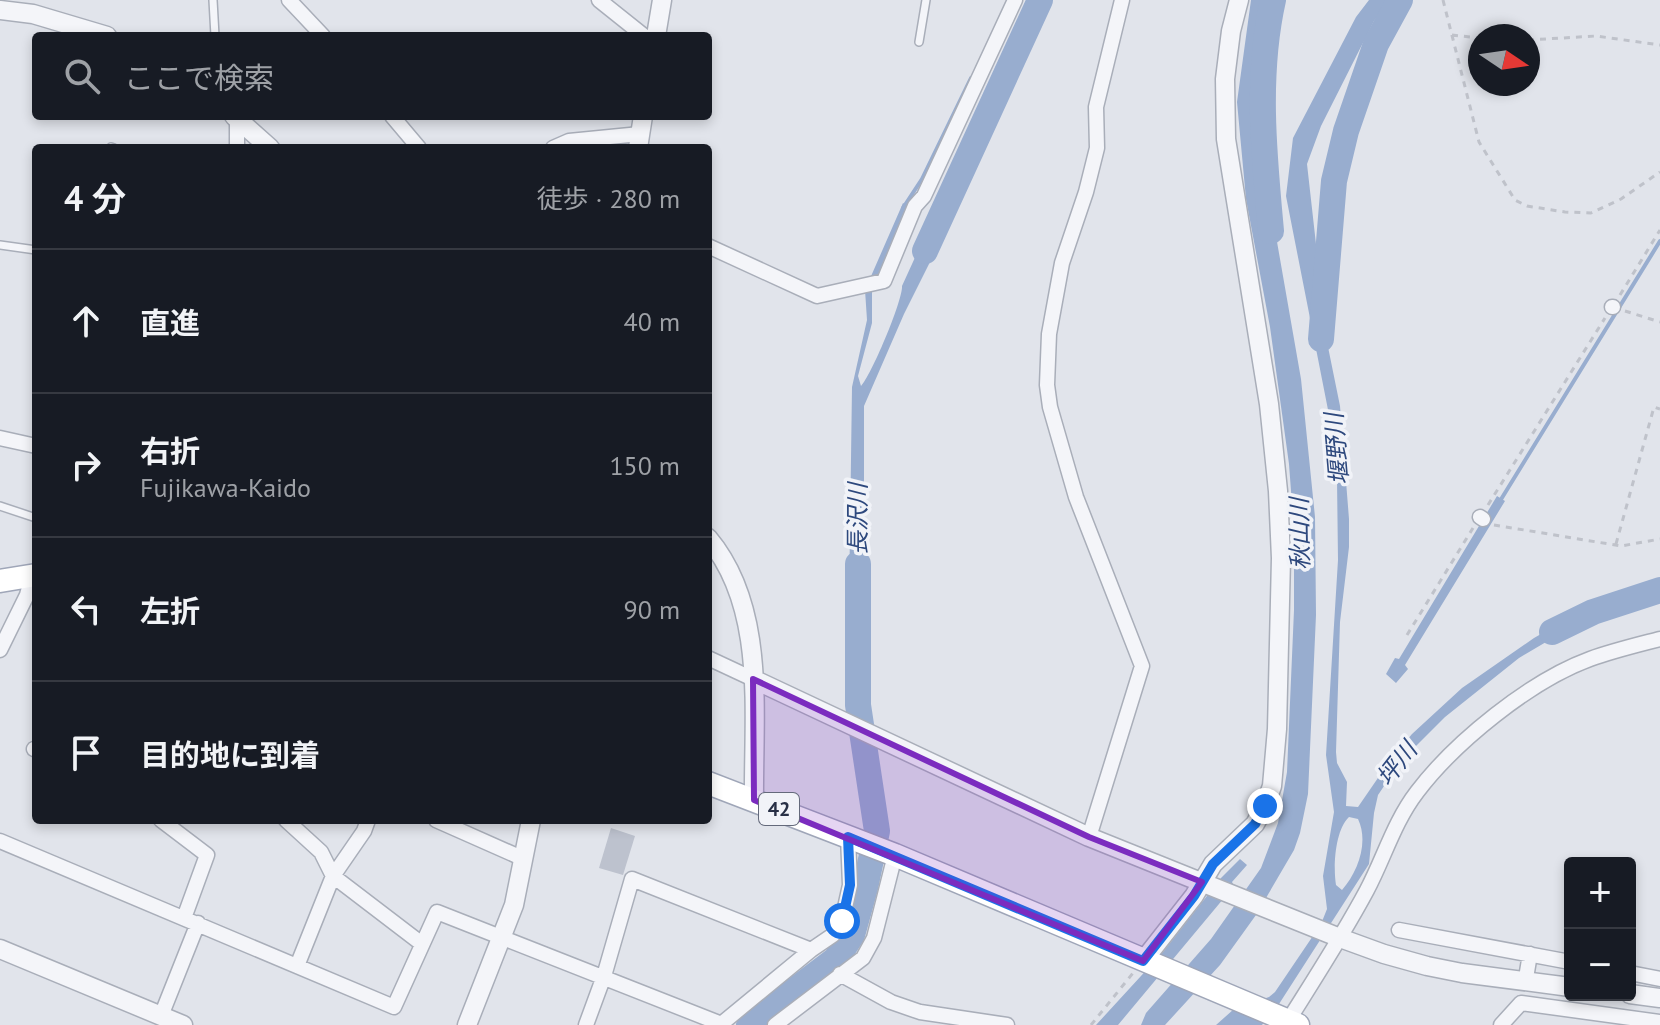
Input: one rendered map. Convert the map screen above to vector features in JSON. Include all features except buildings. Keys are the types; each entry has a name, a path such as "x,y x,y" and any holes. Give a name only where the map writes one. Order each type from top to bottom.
{"main road":[{"path":"0,581 32,588"},
{"name":"42","path":"712,784 894,855 1293,1023"}],"street":[{"path":"289,0 319,32"},
{"path":"599,0 639,32"},
{"path":"657,32 662,0"},
{"path":"712,248 817,296 884,281 915,206 924,196 1015,0"},
{"path":"1089,837 1142,666 1076,497 1050,407 1047,385 1049,334 1062,263 1097,148 1096,107 1122,0"},
{"path":"1147,962 1208,884 1213,864 1255,824 1272,786 1277,729 1281,558 1278,491 1269,404 1226,139 1225,79 1231,31 1239,0"},
{"path":"0,10 33,14 94,32"},
{"path":"235,120 237,144"},
{"path":"238,120 265,144"},
{"path":"395,120 416,144"},
{"path":"562,144 641,133"},
{"path":"0,438 32,445"},
{"path":"712,544 730,572 745,612 752,653 754,800"},
{"path":"0,650 32,590"},
{"path":"1293,1023 1370,885 1390,837 1416,793 1455,750 1498,712 1547,681 1587,660 1660,639"},
{"path":"712,660 1089,837 1340,938 1384,954 1451,971 1564,986"},
{"path":"160,1021 207,855 166,824"},
{"path":"290,824 321,852 333,876 422,944"},
{"path":"297,966 333,876 367,824"},
{"path":"445,824 524,859"},
{"path":"467,1025 514,905 530,824"},
{"path":"0,841 394,1007 437,912 722,1025 833,935 842,921 850,885 848,837"},
{"path":"775,1025 863,958 874,938 894,855"},
{"path":"586,1025 604,976 632,879 811,950"},
{"path":"1399,930 1564,961"},
{"path":"0,949 160,1021 183,1025"},
{"path":"1527,972 1530,954"},
{"path":"840,974 891,1002 920,1012 1007,1025"},
{"path":"1636,974 1660,979"},
{"path":"1636,995 1660,998"},
{"path":"1501,1025 1521,1003 1660,1022"}],"lane":[{"path":"213,0 215,32"},
{"path":"919,42 926,0"},
{"path":"0,245 32,249"},
{"path":"0,506 32,517"}],"path":[{"path":"1443,0 1479,142 1515,200 1527,206 1591,213 1621,199 1660,172"},
{"path":"1451,35 1468,37"},
{"path":"1540,39 1596,36 1660,45"},
{"path":"1407,635 1485,520 1616,308 1660,230"},
{"path":"1616,308 1660,322"},
{"path":"1616,545 1654,407 1660,409"},
{"path":"1485,520 1616,545 1660,539"},
{"path":"1091,1025 1147,962"}],"highlighted area":[{"path":"753,679 1089,837 1202,882 1143,961 754,800"}],"water":[{"path":"1251,0 1266,0 1255,116 1301,379 1315,517 1316,615 1308,794 1294,850 1256,915 1220,965 1165,1025 1141,1025 1146,1013 1211,939 1261,868 1278,823 1287,772 1294,610 1294,531 1289,464 1270,327 1246,199 1237,102"},
{"path":"1369,0 1389,0 1374,21 1321,126 1307,164 1327,342 1340,406 1349,519 1349,547 1340,622 1336,752 1337,763 1347,782 1346,806 1358,807 1412,734 1462,688 1534,638 1585,609 1585,619 1519,658 1445,717 1401,761 1378,795 1369,864 1279,1004 1262,1025 1216,1025 1234,1009 1275,992 1321,924 1327,909 1323,876 1334,812 1326,755 1338,560 1337,479 1331,425 1286,196 1293,138 1356,17","holes":["1349,817 1358,819 1362,837 1360,856 1353,875 1342,890 1336,885 1335,877 1338,839"]},
{"path":"903,203 908,206 872,290 872,323 858,376 861,386 886,338 902,286 933,218 941,222 932,248 934,254 864,406 864,598 849,602 852,387 867,320 865,290"},
{"path":"1497,496 1505,501 1405,665 1408,669 1396,683 1386,674 1395,658 1399,659"},
{"path":"1240,859 1247,865 1232,882 1234,886 1118,1025 1096,1025 1163,952 1221,878"}],"waterway":[{"name":"長沢川","path":"925,251 1040,0"},
{"name":"秋山川","path":"1271,231 1263,86 1273,0"},
{"name":"堰野川","path":"1321,339 1334,181 1346,131 1376,44 1400,0"},
{"path":"903,208 922,179 971,78"},
{"path":"1500,501 1660,241"},
{"name":"長沢川","path":"749,1025 836,959 852,935 865,888 877,831 858,705 858,564"},
{"name":"坪川","path":"1552,632 1593,612 1660,590"}],"route":[{"path":"842,921 850,885 848,837 1143,961 1194,896 1213,864 1255,824 1265,806"}]}
